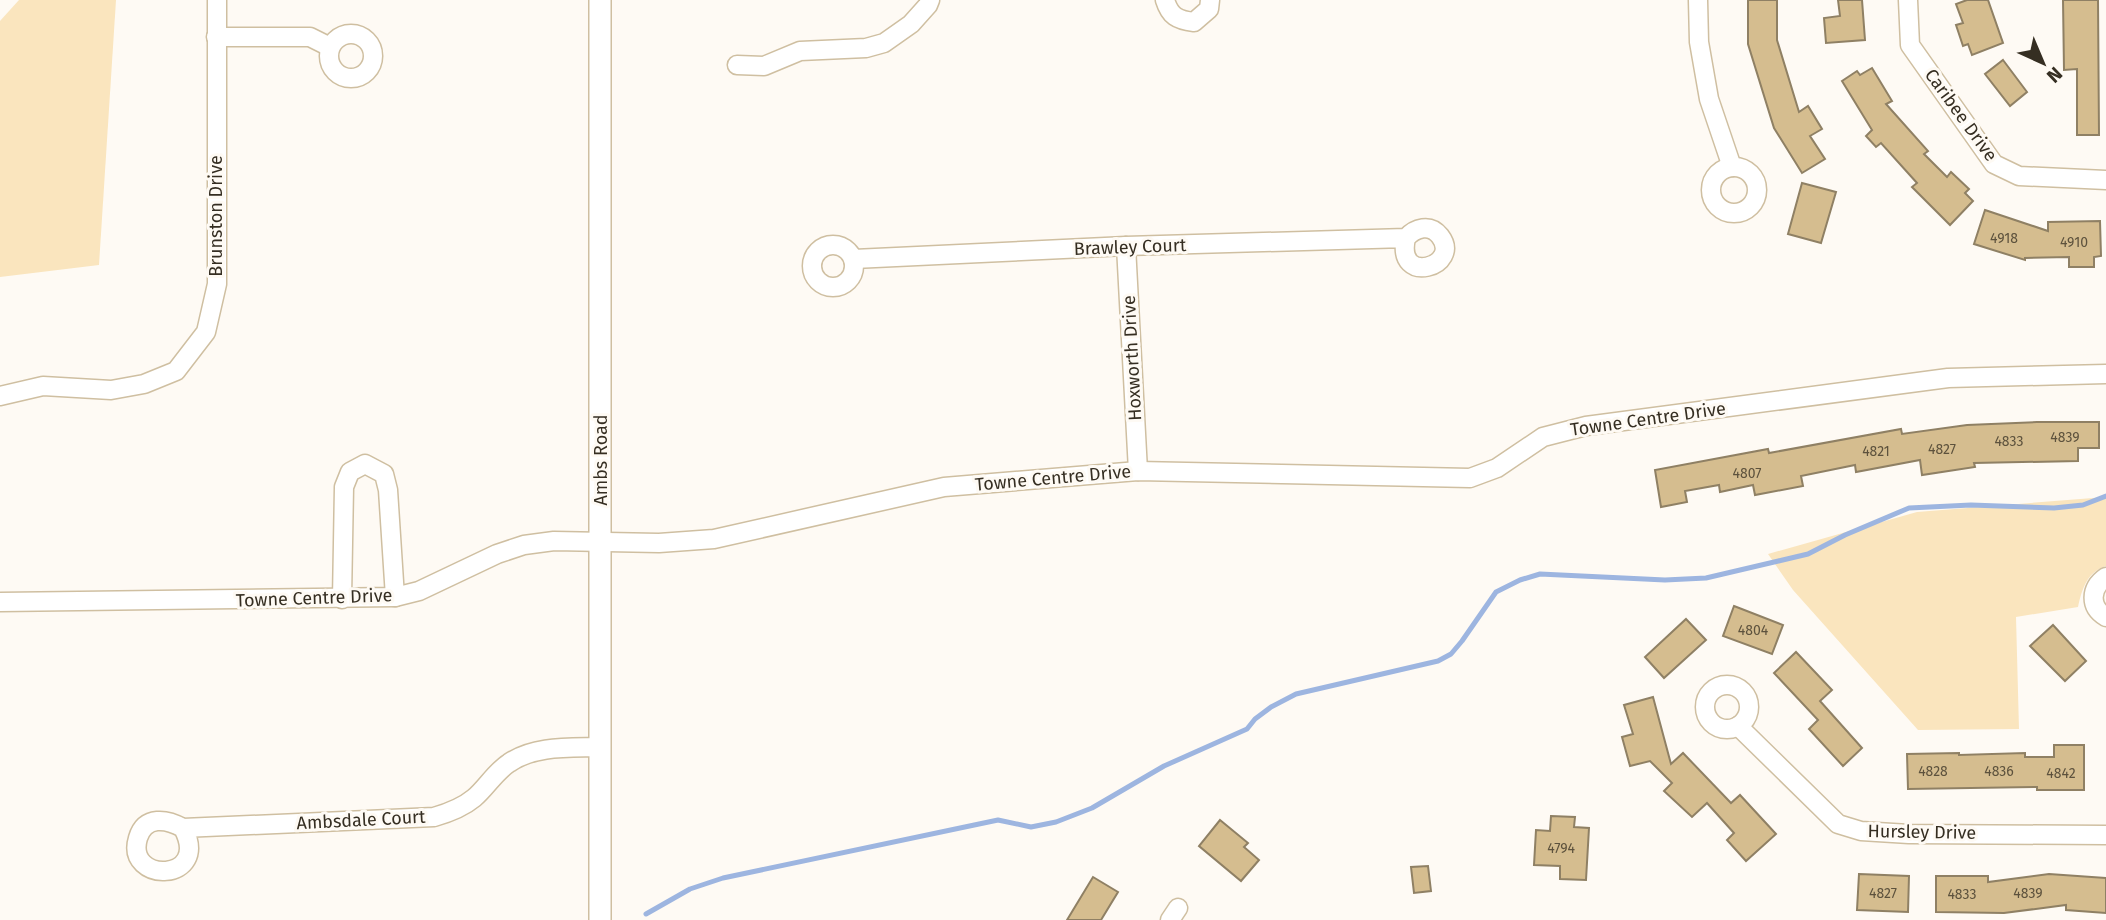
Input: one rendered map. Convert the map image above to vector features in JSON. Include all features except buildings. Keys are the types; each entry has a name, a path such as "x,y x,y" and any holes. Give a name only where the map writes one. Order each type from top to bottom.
{"street":[{"name":"Brunston Drive","path":"0,396 43,386 111,390 144,384 176,371 206,332 217,284 217,0"},
{"name":"Ambs Road","path":"600,0 600,920"},
{"path":"737,65 764,65 800,51 866,48 884,43 911,24 930,0"},
{"path":"1165,0 1169,12 1178,20 1194,22 1209,9 1210,0"},
{"path":"1698,0 1699,43 1709,99 1732,167"},
{"name":"Caribee Drive","path":"1908,0 1910,45 1994,164 2020,176 2106,180"},
{"path":"216,37 310,37 330,47"},
{"name":"Brawley Court","path":"854,259 1126,246 1406,238"},
{"name":"Hoxworth Drive","path":"1126,246 1138,471"},
{"name":"Towne Centre Drive","path":"0,602 395,597 419,591 497,554 524,545 554,541 659,543 714,539 944,486 1138,471 1470,478 1497,468 1543,437 1586,426 1948,378 2106,374"},
{"path":"342,598 344,487 349,472 365,464 384,474 388,489 395,597"},
{"path":"2106,577 2099,582 2093,600 2096,609 2106,617"},
{"name":"Hursley Drive","path":"1738,726 1838,824 1861,831 1909,834 2106,835"},
{"name":"Ambsdale Court","path":"183,828 434,817 473,799 508,763 529,753 600,747"}],"shaded area":[{"path":"19,0 116,0 99,265 0,277 0,21"},
{"path":"2106,497 2106,566 2090,577 2078,607 2016,617 2019,729 1918,730 1793,590 1768,554 1917,512"}],"waterway":[{"path":"646,914 690,889 723,878 998,820 1031,827 1056,822 1092,808 1164,766 1247,729 1271,707 1296,694 1438,661 1451,654 1462,641 1496,592 1540,574 1665,580 1706,578 1808,554 1909,508 1971,505 2054,508 2083,505 2106,496"}]}
